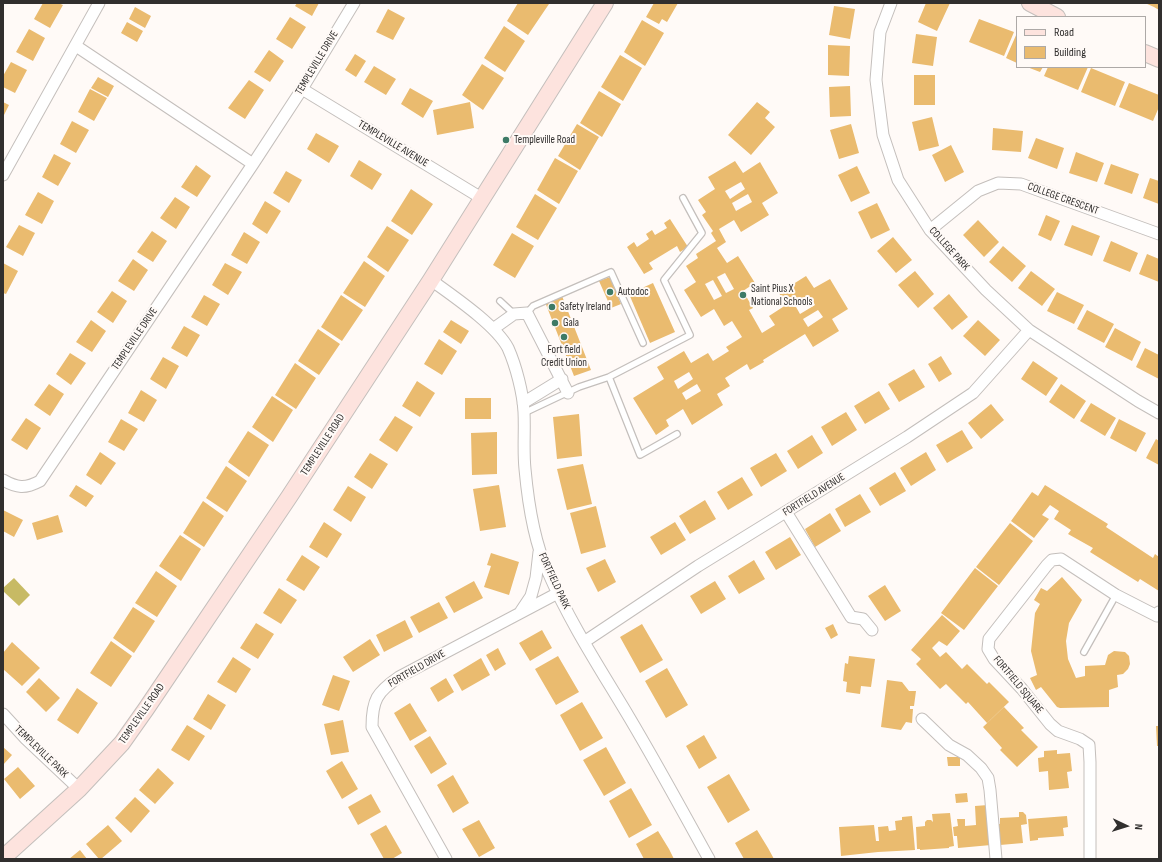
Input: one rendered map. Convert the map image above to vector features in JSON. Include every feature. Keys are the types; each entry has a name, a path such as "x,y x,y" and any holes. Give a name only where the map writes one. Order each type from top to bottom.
{"main road":[{"name":"TEMPLEVILLE ROAD","path":"3,858 79,789 122,743 146,709 285,504 431,280 605,3"},
{"path":"1030,3 1056,16"},
{"path":"1146,53 1159,59"}],"street":[{"path":"3,175 99,3"},
{"name":"TEMPLEVILLE DRIVE","path":"3,480 14,486 29,487 40,481 253,164 302,89 354,3"},
{"name":"COLLEGE PARK","path":"891,3 880,32 876,80 883,135 898,180 930,230 986,290 1029,330 1159,413"},
{"path":"76,46 253,164"},
{"name":"TEMPLEVILLE AVENUE","path":"302,89 483,199"},
{"name":"COLLEGE CRESCENT","path":"930,230 978,191 998,183 1021,184 1159,234"},
{"name":"FORTFIELD PARK","path":"431,280 460,301 493,329 507,347 517,376 524,408 525,468 530,505 539,548 548,572 584,642 662,774 709,859"},
{"path":"493,329 514,314 527,313 568,393"},
{"name":"FORTFIELD AVENUE","path":"584,642 698,566 907,437 973,393 1029,330"},
{"path":"524,408 534,398 562,379"},
{"path":"786,512 851,618 863,619 872,630"},
{"path":"519,613 531,596 536,578 539,548"},
{"name":"FORTFIELD SQUARE","path":"1090,859 1089,746 1080,739 1058,731 1050,724 1022,689 994,659 988,649 989,638 1052,560 1061,559 1116,595 1157,616 1159,612"},
{"name":"FORTFIELD DRIVE","path":"446,859 372,727 372,710 376,699 386,686 399,677 558,593"},
{"name":"TEMPLEVILLE PARK","path":"3,714 26,739 79,789"},
{"path":"922,719 949,745 967,755 988,778 996,859"}],"lane":[{"path":"524,408 609,377 690,335 664,280 702,233 683,198"},
{"path":"527,313 533,306 611,272 643,343"},
{"path":"500,301 514,314"},
{"path":"609,377 640,455 677,434"},
{"path":"1084,652 1116,595"}],"shaded area":[{"path":"14,578 30,595 19,606 3,591 3,588"}],"building":[{"path":"43,3 58,3 63,5 50,28 34,19"},
{"path":"297,3 319,3 312,16 295,6"},
{"path":"518,3 549,4 528,35 507,21"},
{"path":"654,3 678,3 667,22 662,19 659,24 646,17"},
{"path":"926,3 950,3 937,31 918,22"},
{"path":"1145,3 1159,3 1159,10 1154,7"},
{"path":"834,6 855,9 850,39 829,35"},
{"path":"135,7 151,16 145,28 129,19"},
{"path":"388,9 405,18 393,40 376,32"},
{"path":"290,17 306,27 292,49 276,39"},
{"path":"979,19 1014,32 1004,56 969,42"},
{"path":"642,20 664,33 645,66 624,52"},
{"path":"127,22 143,31 137,42 121,33"},
{"path":"504,26 525,41 505,72 484,58"},
{"path":"29,29 45,38 33,61 16,52"},
{"path":"916,34 937,37 933,66 912,63"},
{"path":"1016,35 1016,63 1006,58"},
{"path":"828,45 850,46 849,76 828,75"},
{"path":"269,50 284,61 270,82 254,72"},
{"path":"355,54 366,61 356,77 345,70"},
{"path":"620,55 642,68 623,101 601,87"},
{"path":"11,62 27,70 15,93 3,87 3,76"},
{"path":"482,64 504,78 483,110 462,95"},
{"path":"374,66 396,79 386,95 364,82"},
{"path":"1030,68 1042,68 1040,72"},
{"path":"1048,68 1088,68 1078,90 1044,76"},
{"path":"1091,68 1125,82 1115,106 1081,92"},
{"path":"914,75 935,75 935,105 914,105"},
{"path":"98,77 114,86 108,97 91,88"},
{"path":"249,80 264,90 245,119 228,108"},
{"path":"1129,83 1159,95 1159,107 1153,121 1119,107"},
{"path":"850,86 851,116 830,117 829,87"},
{"path":"410,88 433,101 423,118 401,104"},
{"path":"90,89 107,98 94,121 78,112"},
{"path":"599,91 621,104 602,137 580,123"},
{"path":"3,102 9,105 3,117"},
{"path":"470,102 474,128 437,135 433,110"},
{"path":"757,102 770,112 765,118 775,127 751,155 728,135"},
{"path":"932,117 939,146 919,151 912,122"},
{"path":"72,121 89,130 76,153 60,144"},
{"path":"577,124 599,137 580,170 558,156"},
{"path":"851,124 859,153 839,159 830,130"},
{"path":"993,128 1023,131 1021,152 992,150"},
{"path":"316,133 339,146 329,163 307,149"},
{"path":"1036,138 1064,148 1057,169 1028,158"},
{"path":"951,145 964,172 945,182 932,155"},
{"path":"1076,152 1104,163 1097,182 1069,173"},
{"path":"54,154 71,163 58,186 42,177"},
{"path":"555,158 578,171 559,204 537,190"},
{"path":"359,160 382,174 372,190 350,176"},
{"path":"735,161 743,173 760,162 778,193 762,203 769,215 741,232 734,220 719,229 726,242 717,248 727,263 738,256 755,283 743,291 753,308 749,310 762,333 775,325 769,316 786,305 779,293 806,276 814,288 830,279 848,309 832,319 839,331 813,347 805,334 763,360 764,362 750,370 747,364 725,378 730,386 717,394 723,405 692,425 683,409 666,420 669,426 656,435 633,398 664,379 657,367 684,351 691,363 708,353 713,361 729,351 726,347 742,337 732,321 724,326 714,309 701,317 684,290 696,282 686,266 698,258 696,254 716,241 711,233 713,231 702,215 706,212 698,200 715,189 708,177","holes":["741,182 745,189 730,199 725,191","748,194 752,202 736,211 732,203","725,273 734,289 726,293 717,277","713,280 722,296 714,300 705,284","811,298 815,305 800,314 796,307","818,310 823,317 808,327 803,319","689,372 693,379 678,389 674,381","697,384 701,391 686,400 682,393"]},
{"path":"1111,164 1139,174 1132,194 1104,184"},
{"path":"196,165 211,176 197,197 181,187"},
{"path":"857,166 870,193 851,202 838,175"},
{"path":"286,171 302,180 289,203 273,193"},
{"path":"1150,178 1159,181 1159,204 1143,198"},
{"path":"411,189 433,204 412,235 391,221"},
{"path":"38,192 54,201 42,224 25,215"},
{"path":"535,194 557,208 538,240 516,227"},
{"path":"175,197 190,207 176,229 160,218"},
{"path":"265,201 281,211 267,234 252,224"},
{"path":"877,203 890,230 871,239 858,212"},
{"path":"1046,215 1060,221 1051,241 1038,235"},
{"path":"670,219 688,247 680,252 677,246 649,263 653,269 644,274 627,247 634,242 637,247 649,239 646,234 652,230 655,235 667,228 664,223"},
{"path":"978,220 999,242 984,257 963,235"},
{"path":"19,225 35,233 23,256 6,247"},
{"path":"1072,225 1100,236 1092,256 1064,245"},
{"path":"387,226 409,240 388,272 367,257"},
{"path":"152,231 167,241 153,262 137,252"},
{"path":"244,232 260,242 247,264 231,255"},
{"path":"512,233 534,246 515,278 493,265"},
{"path":"893,237 912,260 896,273 877,251"},
{"path":"1111,241 1138,253 1130,272 1103,261"},
{"path":"1003,246 1026,266 1012,282 989,262"},
{"path":"1147,254 1159,259 1159,282 1139,274"},
{"path":"133,259 148,270 134,291 118,281"},
{"path":"364,261 385,276 365,307 343,293"},
{"path":"3,263 18,271 6,294 3,293"},
{"path":"225,263 242,272 228,295 212,285"},
{"path":"915,271 934,294 918,308 898,285"},
{"path":"1031,271 1055,289 1042,306 1018,288"},
{"name":"Autodoc","path":"610,277 621,304 611,308 599,281"},
{"path":"653,283 675,332 650,343 629,294"},
{"path":"112,291 127,301 113,323 97,312"},
{"path":"1057,292 1084,305 1074,324 1047,311"},
{"path":"949,294 968,317 952,330 933,308"},
{"path":"204,295 220,304 207,326 191,317"},
{"path":"341,295 363,310 342,341 321,327"},
{"path":"562,296 591,370 574,376 545,302"},
{"path":"1087,310 1114,324 1104,343 1077,329"},
{"path":"91,320 106,331 92,352 76,342"},
{"path":"451,320 469,331 461,344 443,332"},
{"path":"978,320 1000,340 985,356 963,336"},
{"path":"184,326 200,335 187,357 171,348"},
{"path":"1115,328 1141,342 1132,361 1105,347"},
{"path":"318,329 340,344 319,375 298,361"},
{"path":"439,339 457,351 442,375 424,364"},
{"path":"1145,348 1159,355 1159,379 1136,367"},
{"path":"70,353 86,363 71,385 56,374"},
{"path":"941,356 952,374 939,382 928,364"},
{"path":"163,357 179,366 166,389 150,379"},
{"path":"1033,361 1058,378 1046,396 1021,379"},
{"path":"295,363 316,378 296,409 275,395"},
{"path":"914,369 925,387 899,402 888,384"},
{"path":"417,381 435,393 420,417 402,406"},
{"path":"49,384 64,394 50,416 34,405"},
{"path":"1061,384 1086,401 1074,419 1049,402"},
{"path":"141,390 157,400 144,422 128,413"},
{"path":"879,391 890,409 865,424 854,406"},
{"path":"272,396 293,410 273,442 252,427"},
{"path":"465,398 491,398 491,419 465,419"},
{"path":"1091,403 1116,418 1105,436 1080,421"},
{"path":"991,404 1004,420 981,439 968,423"},
{"path":"846,412 857,430 832,446 821,427"},
{"path":"579,414 582,456 557,459 553,417"},
{"path":"395,416 413,427 397,452 379,440"},
{"path":"26,418 41,428 27,450 11,440"},
{"path":"121,419 138,429 124,451 108,442"},
{"path":"1119,419 1146,433 1136,452 1110,438"},
{"path":"962,430 973,448 947,463 936,445"},
{"path":"248,431 269,445 249,477 228,462"},
{"path":"497,432 497,474 472,475 471,433"},
{"path":"812,435 823,453 798,469 787,451"},
{"path":"1156,439 1159,441 1159,465 1146,458"},
{"path":"100,452 116,463 101,485 86,475"},
{"path":"926,452 936,470 911,486 900,468"},
{"path":"370,453 388,464 372,489 354,477"},
{"path":"776,453 787,471 761,487 750,468"},
{"path":"583,464 592,504 567,510 557,469"},
{"path":"226,466 247,481 227,512 206,498"},
{"path":"895,472 906,491 880,506 869,488"},
{"path":"742,477 753,495 728,510 717,492"},
{"path":"76,485 94,496 86,507 69,496"},
{"path":"499,485 506,527 480,531 473,489"},
{"path":"1045,485 1108,524 1106,527 1153,558 1155,554 1159,557 1159,591 1140,579 1138,582 1090,552 1093,548 1068,534 1071,530 1054,519 1059,511 1050,505 1042,515 1049,519 1034,538 1011,521 1032,492 1038,496"},
{"path":"348,486 366,497 351,522 333,510"},
{"path":"860,494 871,512 845,527 835,509"},
{"path":"705,500 716,519 690,534 679,516"},
{"path":"203,501 224,516 204,547 183,533"},
{"path":"596,506 606,547 581,554 570,513"},
{"path":"3,510 23,520 14,537 3,531"},
{"path":"830,513 841,531 815,547 805,529"},
{"path":"58,515 63,532 37,540 32,523"},
{"path":"324,522 342,534 327,558 309,547"},
{"path":"675,522 686,540 661,555 650,537"},
{"path":"1010,523 1033,541 999,585 976,567"},
{"path":"180,535 201,549 181,581 159,566"},
{"path":"790,537 801,555 776,570 765,552"},
{"path":"491,553 519,562 509,595 484,587 491,566 487,565"},
{"path":"302,555 320,567 304,591 286,580"},
{"path":"605,559 616,582 598,592 586,568"},
{"path":"754,560 765,579 739,594 728,576"},
{"path":"975,568 998,586 964,630 941,613"},
{"path":"156,571 177,586 157,617 135,603"},
{"path":"1062,577 1082,600 1069,623 1066,641 1068,659 1076,678 1085,676 1085,666 1105,665 1108,655 1114,651 1125,652 1129,656 1130,664 1128,669 1123,674 1117,675 1118,687 1109,690 1109,707 1057,707 1041,687 1036,690 1030,678 1037,675 1031,651 1035,613 1040,604 1034,600 1041,588 1047,591"},
{"path":"474,581 483,598 454,613 445,597"},
{"path":"715,581 726,599 701,614 690,596"},
{"path":"885,585 901,611 885,621 868,596"},
{"path":"279,588 297,600 281,624 263,613"},
{"path":"439,602 448,618 419,633 410,617"},
{"path":"133,607 155,621 134,653 113,638"},
{"path":"942,615 960,631 947,646 939,641 932,648 940,657 946,652 962,669 967,664 987,684 989,682 1009,702 987,723 968,702 966,704 946,684 940,689 916,664 921,659 911,650"},
{"path":"405,620 413,637 384,652 376,635"},
{"path":"256,623 274,634 258,659 240,648"},
{"path":"642,624 663,660 640,673 620,637"},
{"path":"833,624 838,635 831,639 825,628"},
{"path":"542,630 552,648 530,661 519,643"},
{"path":"370,639 380,655 353,672 343,657"},
{"path":"111,641 132,656 111,687 90,673"},
{"path":"12,642 40,668 22,686 3,669 3,653"},
{"path":"498,648 506,664 495,671 486,655"},
{"path":"558,656 579,692 556,705 535,669"},
{"path":"849,656 875,659 871,687 861,686 860,694 846,692 847,682 843,681 845,663 848,664"},
{"path":"233,657 251,669 236,693 217,682"},
{"path":"481,658 490,675 462,691 453,675"},
{"path":"667,668 688,705 666,718 645,681"},
{"path":"333,675 350,681 339,711 322,705"},
{"path":"39,678 60,698 46,712 26,692"},
{"path":"446,678 454,692 438,702 430,688"},
{"path":"887,680 902,682 909,691 916,691 914,706 910,706 910,709 913,709 912,723 906,722 901,730 881,727"},
{"path":"77,688 98,703 78,734 57,720"},
{"path":"208,694 226,705 211,730 193,719"},
{"path":"582,702 603,738 580,751 560,715"},
{"path":"410,703 427,731 410,741 394,713"},
{"path":"1004,707 1024,728 1021,730 1038,747 1017,767 1000,750 1002,748 983,727"},
{"path":"343,720 349,752 331,755 324,724"},
{"path":"187,725 205,736 189,761 171,750"},
{"path":"1156,726 1159,726 1159,746 1157,746"},
{"path":"704,735 717,758 699,769 686,746"},
{"path":"430,736 447,764 431,774 414,746"},
{"path":"3,747 12,755 3,765"},
{"path":"606,747 626,783 604,796 583,760"},
{"path":"1057,750 1057,754 1070,753 1072,771 1067,772 1069,788 1049,790 1048,771 1039,772 1038,758 1044,757 1044,751"},
{"path":"947,757 960,757 960,766 948,766"},
{"path":"342,761 358,789 342,799 326,771"},
{"path":"18,767 35,786 20,799 4,779"},
{"path":"158,768 174,783 155,804 139,790"},
{"path":"729,774 750,810 728,823 707,787"},
{"path":"453,775 469,803 453,813 437,785"},
{"path":"631,788 652,825 629,838 609,801"},
{"path":"967,793 968,802 956,803 955,794"},
{"path":"371,794 381,812 358,825 348,807"},
{"path":"135,797 150,811 131,833 115,818"},
{"path":"988,805 991,845 958,848 957,836 954,836 953,827 958,826 957,819 965,819 965,826 976,825 975,806"},
{"path":"1019,812 1023,812 1026,815 1027,824 1021,825 1023,843 1000,845 998,824 1000,824 1000,818 1019,817"},
{"path":"950,813 954,846 949,848 917,849 916,827 925,826 925,822 927,820 931,820 933,822 932,814"},
{"path":"912,816 915,850 841,856 839,827 874,825 876,841 879,841 878,827 888,826 889,831 896,830 895,821 902,820 902,817"},
{"path":"1067,816 1068,827 1063,828 1064,836 1038,838 1038,840 1030,841 1028,819"},
{"path":"479,820 495,848 479,857 462,829"},
{"path":"108,825 122,841 101,859 99,859 86,844"},
{"path":"386,825 402,853 392,859 384,859 370,834"},
{"path":"757,830 774,859 744,859 735,843"},
{"path":"658,831 674,859 644,859 636,844"},
{"path":"80,850 87,859 69,859"}],"place":[{"name":"Templeville Road","path":"506,140"},
{"name":"Autodoc","path":"610,292"},
{"name":"Saint Pius X National Schools","path":"743,295"},
{"name":"Safety Ireland","path":"552,307"},
{"name":"Gala","path":"555,323"},
{"name":"Fort field Credit Union","path":"564,337"}]}
